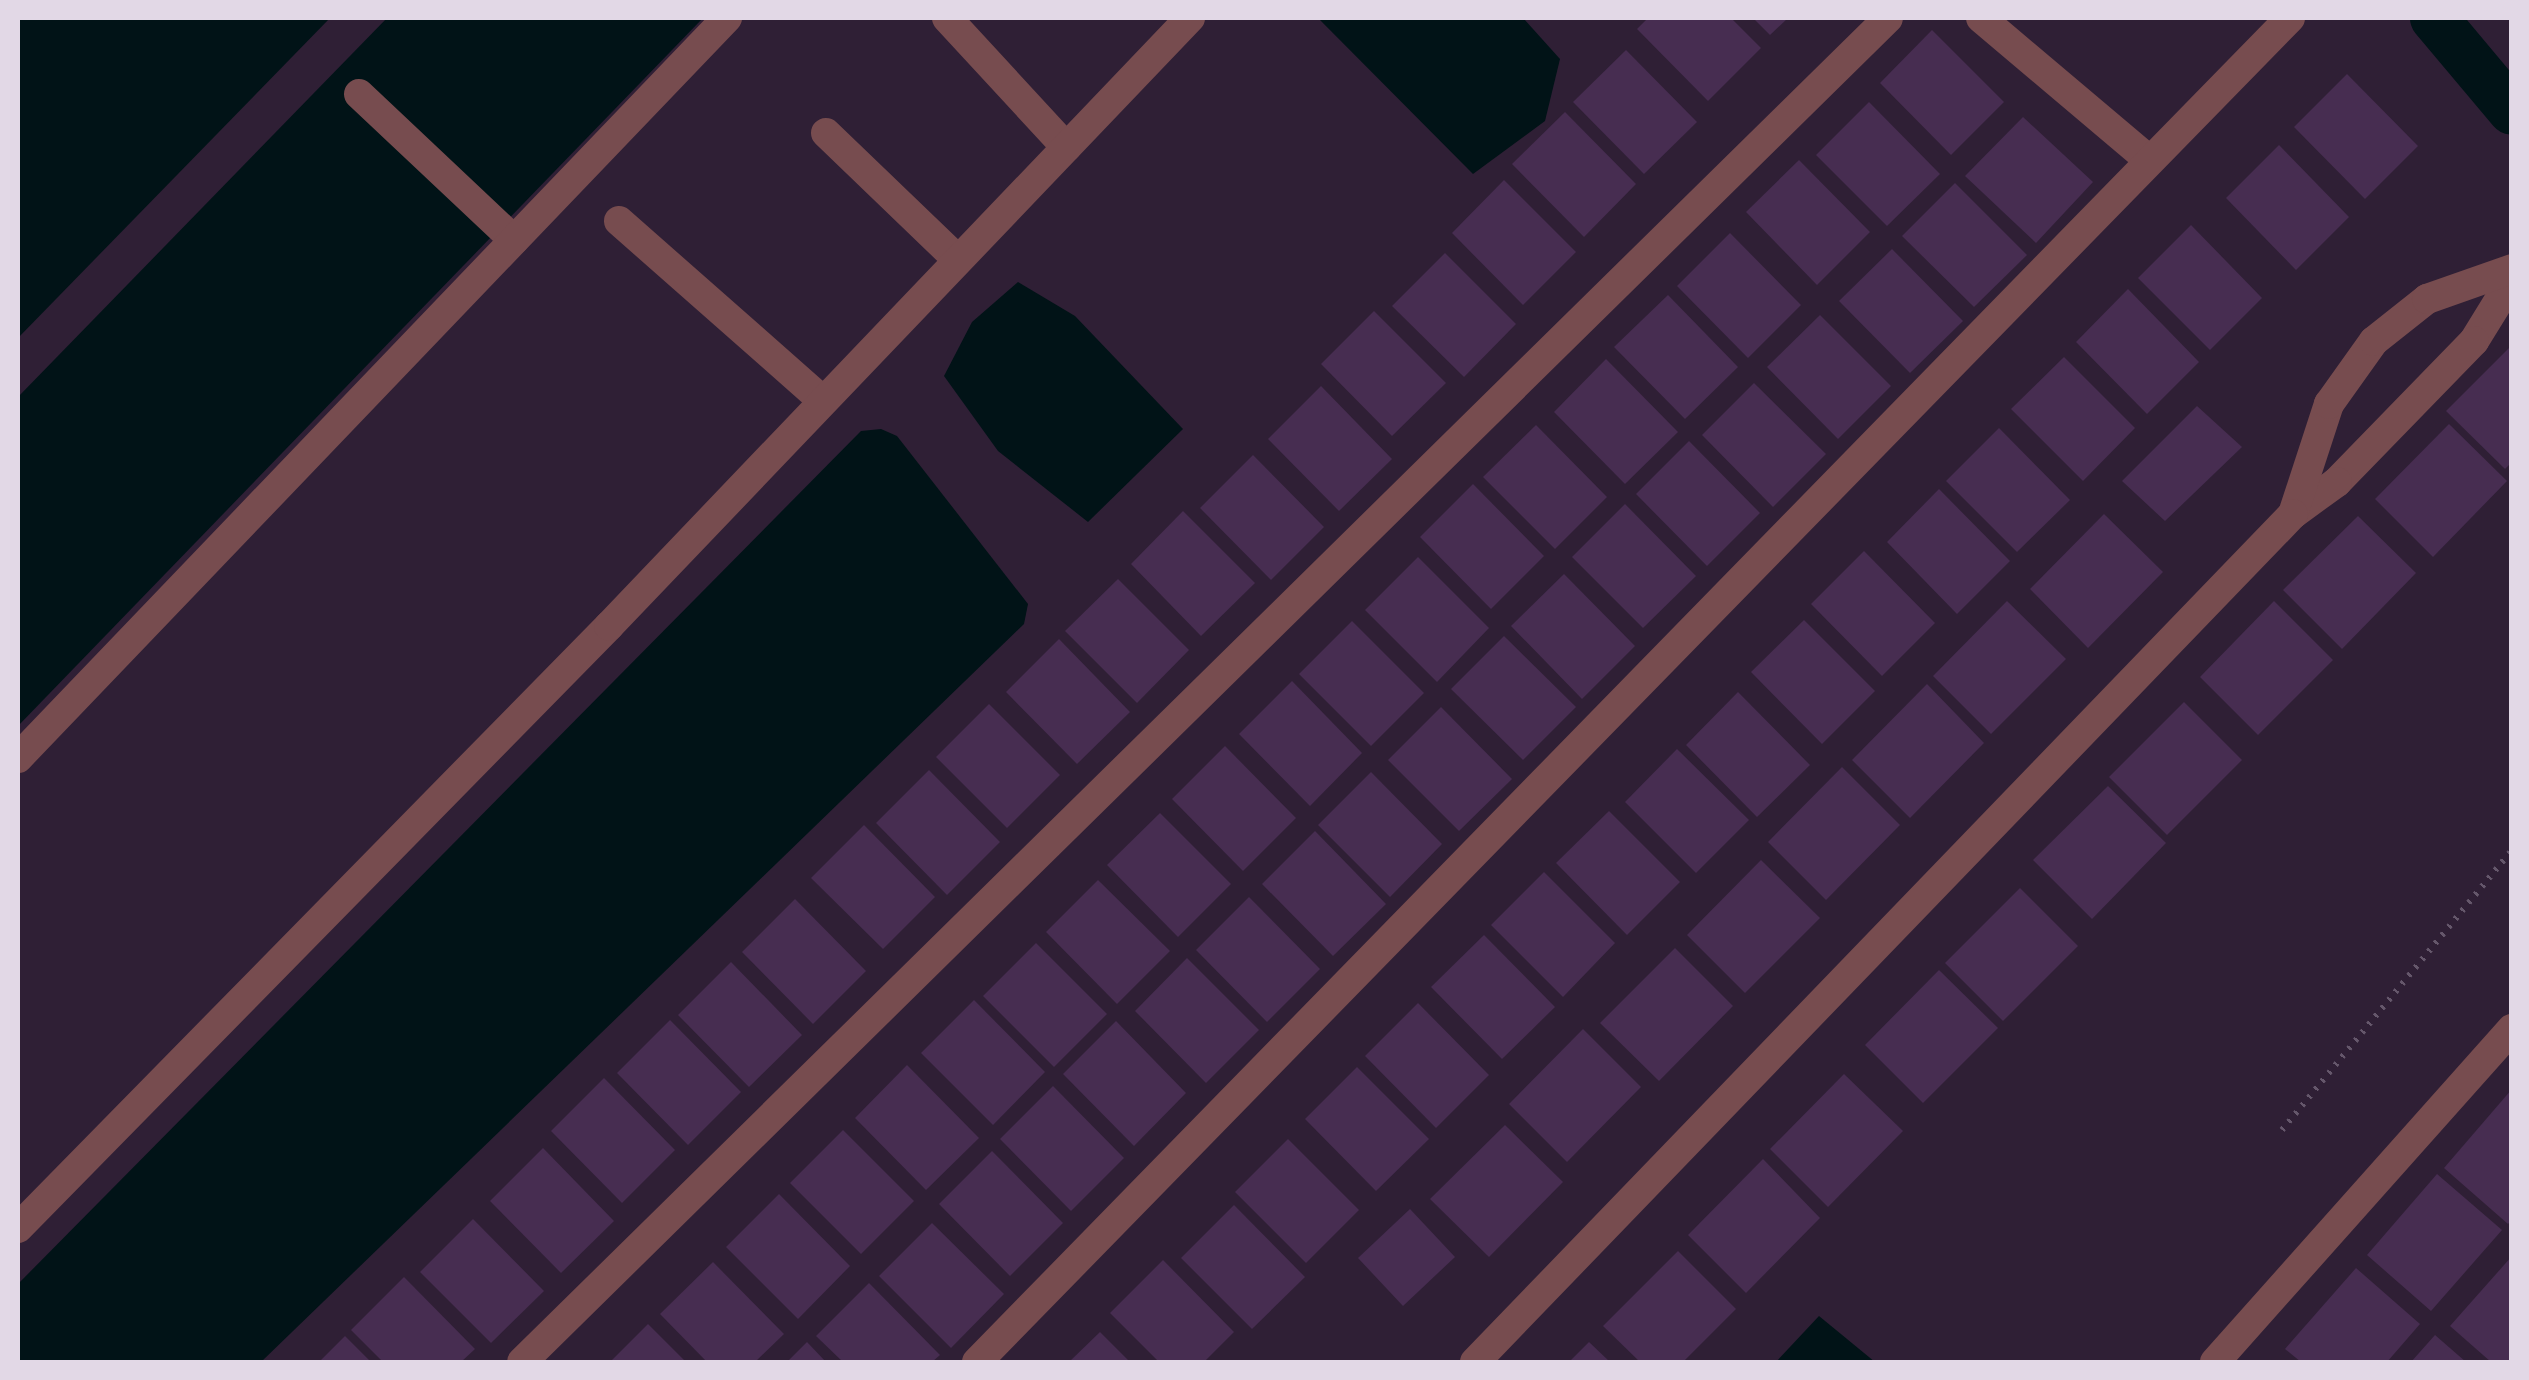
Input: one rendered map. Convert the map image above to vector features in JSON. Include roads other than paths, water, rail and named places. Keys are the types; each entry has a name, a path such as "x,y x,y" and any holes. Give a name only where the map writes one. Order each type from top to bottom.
{"street":[{"path":"18,758 727,18"},
{"path":"947,18 1066,147"},
{"path":"522,1362 1888,18"},
{"path":"1981,18 2149,160"},
{"path":"977,1362 2290,18"},
{"path":"18,1228 823,402 1187,19"},
{"path":"359,94 514,240"},
{"path":"826,133 958,260"},
{"path":"619,221 823,402"},
{"path":"1475,1362 2293,514 2337,482 2474,341 2503,294 2508,273 2470,281 2427,299 2374,341 2330,404 2293,514"},
{"path":"2215,1362 2511,1031"}],"waterway":[{"path":"2434,18 2512,111"}]}
